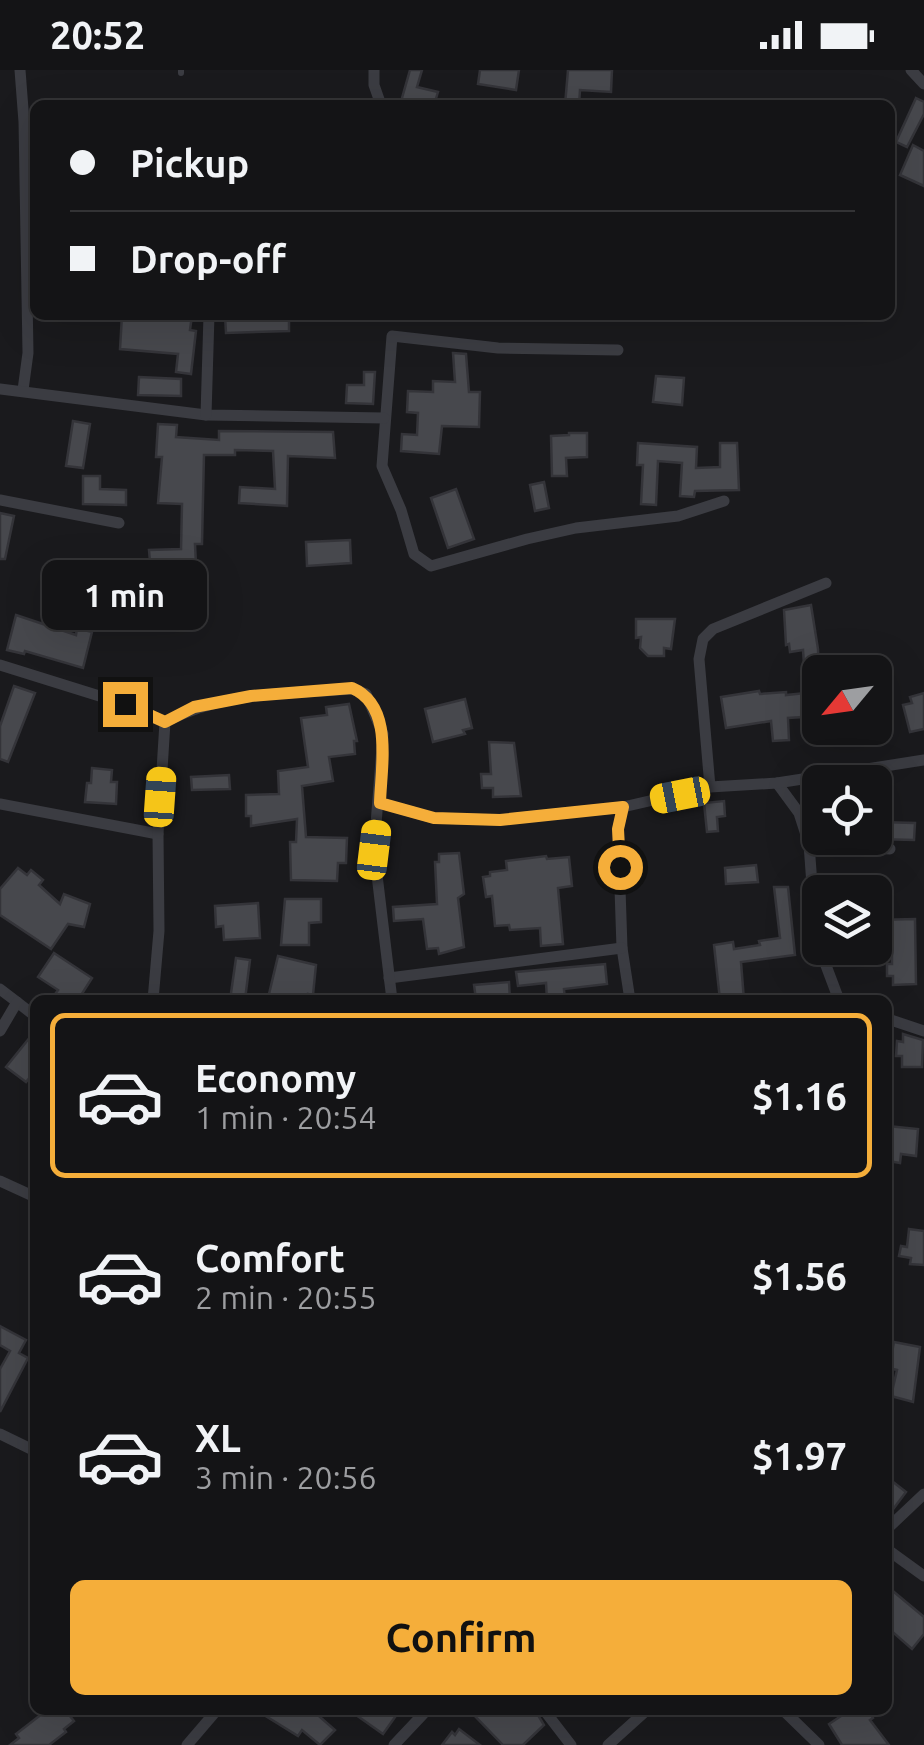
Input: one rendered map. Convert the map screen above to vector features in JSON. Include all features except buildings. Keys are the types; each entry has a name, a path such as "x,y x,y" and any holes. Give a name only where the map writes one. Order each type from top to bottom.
{"street":[{"path":"20,70 30,215"},
{"path":"374,70 380,100"},
{"path":"911,70 924,84"},
{"path":"23,390 30,271"},
{"path":"206,415 210,320"},
{"path":"618,350 498,348 392,336 382,466 414,554 430,566 560,532 678,516 724,501"},
{"path":"0,389 152,411 384,418"},
{"path":"0,500 119,523"},
{"path":"710,788 699,659 704,639 713,629 826,584"},
{"path":"0,666 107,698 165,722 194,707 251,696 352,688 366,694 383,734 374,850 391,995"},
{"path":"153,995 159,931 158,834 165,722"},
{"path":"380,803 434,818 500,820 623,807 710,788 777,783 924,760"},
{"path":"777,783 802,823"},
{"path":"0,804 158,834"},
{"path":"623,807 618,829 622,948 629,995"},
{"path":"810,855 816,939 837,995"},
{"path":"389,978 622,948"},
{"path":"0,989 30,1012"},
{"path":"0,1031 18,1002"},
{"path":"892,1020 924,1031"},
{"path":"0,1181 30,1195"},
{"path":"0,1434 30,1449"},
{"path":"892,1524 924,1494"},
{"path":"892,1553 924,1576"},
{"path":"188,1745 213,1715"},
{"path":"394,1745 422,1715"},
{"path":"548,1715 571,1745"},
{"path":"608,1745 641,1715"},
{"path":"788,1715 819,1745"}],"route":[{"path":"125,704 165,722 194,707 251,696 352,688 366,694 373,704 383,734 380,803 434,818 500,820 623,807 618,829 620,867"}]}
